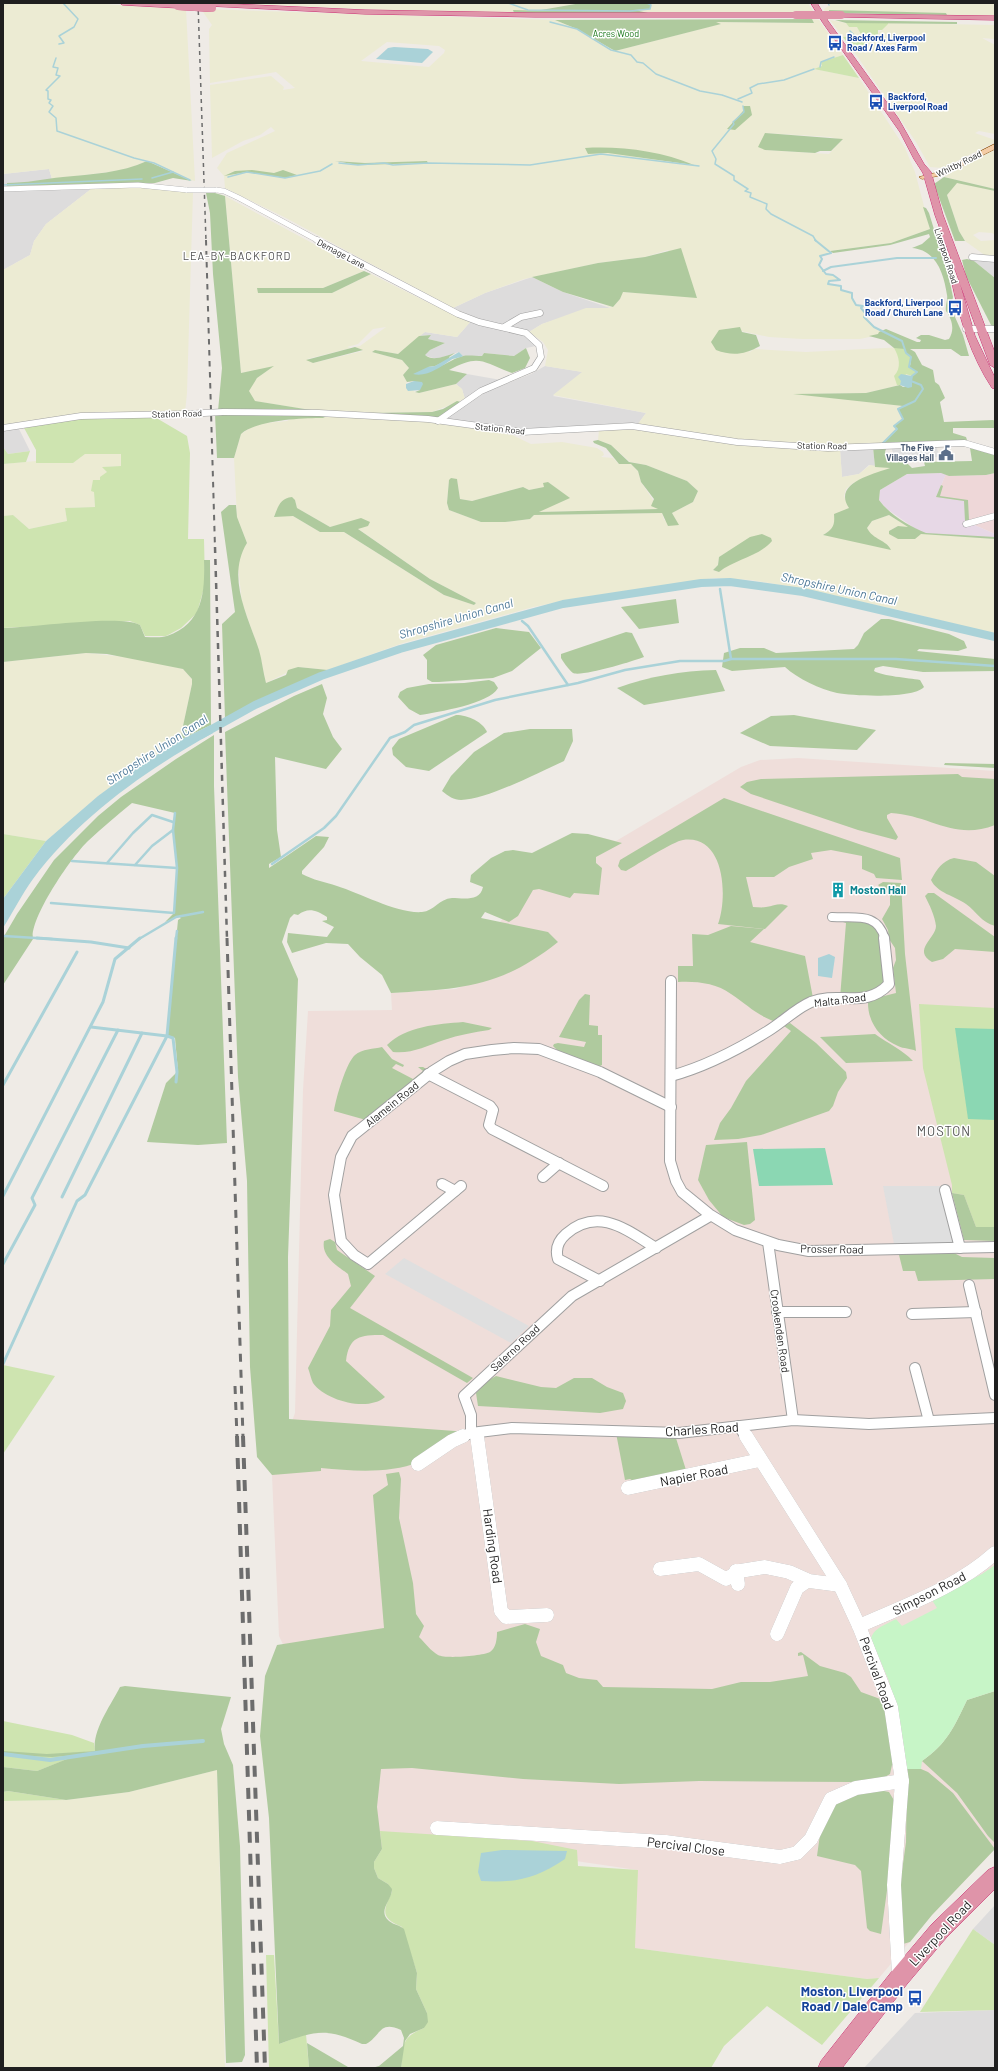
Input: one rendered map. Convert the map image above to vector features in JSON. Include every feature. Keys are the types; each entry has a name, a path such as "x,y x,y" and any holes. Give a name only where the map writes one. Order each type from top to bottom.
{"highway":[{"path":"123,3 517,17 842,16 995,20"},
{"path":"163,3 178,5"},
{"name":"Liverpool Road","path":"814,3 825,22 905,133 925,177 980,329 995,365"},
{"name":"Liverpool Road","path":"925,177 929,206 955,278 966,330 983,367 995,386"},
{"name":"Liverpool Road","path":"829,2068 900,1977 939,1931 995,1876"}],"main road":[{"name":"Whitby Road","path":"925,177 943,173 995,146"},
{"path":"925,177 943,173"}],"street":[{"name":"Demage Lane","path":"3,189 138,184 187,190 224,191 388,279 458,314 479,322 504,327 526,334 539,345 541,357 534,368 481,391 438,420"},
{"path":"972,257 995,259"},
{"path":"504,327 522,317 540,313"},
{"path":"966,330 995,329"},
{"name":"Station Road","path":"3,428 81,416 223,412 319,413 438,420 522,432 632,426 737,442 828,448 964,443 975,444 995,452"},
{"path":"966,524 995,516"},
{"name":"Malta Road","path":"671,1076 685,1072 769,1031 808,1004 819,1000 867,998 886,989 889,984 883,930 876,921 868,918 832,917"},
{"name":"Prosser Road","path":"671,981 670,1161 674,1177 682,1193 710,1216 728,1228 752,1238 809,1251 995,1247"},
{"name":"Alamein Road","path":"442,1184 458,1189 368,1264 354,1255 341,1241 334,1195 341,1157 352,1136 428,1074 464,1054 514,1048 539,1049 600,1072 671,1107"},
{"path":"428,1074 490,1106 493,1110 489,1125 492,1129 603,1186"},
{"path":"543,1177 559,1163"},
{"path":"945,1190 960,1248"},
{"name":"Salerno Road","path":"474,1433 471,1415 464,1396 572,1296 710,1216"},
{"path":"600,1281 558,1259 556,1245 574,1227 586,1220 617,1225 656,1248"},
{"name":"Crookenden Road","path":"768,1242 793,1420"},
{"path":"969,1285 995,1395"},
{"path":"777,1312 846,1312"},
{"path":"912,1314 976,1312"},
{"path":"915,1368 929,1421"},
{"name":"Charles Road","path":"418,1464 452,1441 474,1433 512,1428 679,1433 793,1420 869,1424 995,1418"},
{"name":"Percival Road","path":"739,1426 840,1585 859,1626 891,1707 902,1781 894,1885 900,1977"},
{"name":"Harding Road","path":"474,1433 502,1611 506,1617 547,1615"},
{"name":"Napier Road","path":"628,1488 760,1460"},
{"name":"Simpson Road","path":"859,1626 958,1580 987,1561 995,1552"},
{"path":"660,1570 699,1564 726,1579 737,1578 746,1568 771,1568 788,1571 807,1580 840,1585"},
{"path":"777,1634 797,1588 807,1580"},
{"name":"Percival Close","path":"437,1828 666,1842 780,1857 797,1853 811,1839 830,1800 856,1788 902,1781"}],"shaded area":[{"path":"49,169 52,179 33,183 7,183 7,186 3,185 3,174"},
{"path":"91,189 46,224 34,241 30,255 3,270 3,191"},
{"path":"995,255 995,278 974,261"},
{"path":"532,277 563,292 613,309 561,318 542,324 529,332 482,320 453,308 485,293"},
{"path":"471,321 523,334 536,346 526,348 514,356 484,353 482,356 463,356 459,352 436,359 424,355 430,350 445,343 428,339 431,335 419,336 425,332 457,337"},
{"path":"545,366 583,372 553,396 646,413 638,424 623,423 532,430 445,421 456,410 490,390 531,374"},
{"path":"467,374 501,380 465,399 462,389 456,384"},
{"path":"18,427 30,451 8,454 3,447 3,430"},
{"path":"936,446 940,457 895,458 891,447"},
{"path":"873,447 875,467 869,465 859,474 842,477 840,449"},
{"path":"995,473 995,534 965,521 936,497 946,474 949,476 986,475"},
{"path":"907,474 946,474 936,497 965,501 965,521 995,534 995,538 934,535 920,532 887,509 879,500 880,490"},
{"path":"798,758 995,771 995,1849 932,1915 879,1978 867,1979 635,1948 637,1870 502,1850 382,1849 279,1636 272,1475 295,1413 303,1090 308,1011 392,1010 391,993 456,989 557,942 500,922 530,882 599,837 616,841 741,767 760,760"},
{"path":"883,1186 940,1186 953,1244 894,1244"},
{"path":"404,1258 529,1326 511,1343 385,1274"},
{"path":"995,1905 995,1945 973,1929"},
{"path":"995,2010 995,2068 864,2068 915,2013"}],"green space":[{"path":"3,3 88,3 186,9 195,181 183,178 172,171 147,161 117,171 52,179 49,169 3,174"},
{"path":"211,3 581,3 541,10 513,11 514,13 410,11"},
{"path":"581,3 647,3 651,5 650,9 635,10 648,13 514,13 513,10 549,11 551,10 541,10"},
{"path":"647,3 808,3 815,14 648,13 636,11 650,9 650,5"},
{"path":"828,3 995,3 995,17 947,15 946,13 825,13 824,9 830,5"},
{"path":"201,9 555,20 577,29 615,51 720,24 714,22 814,23 812,19 819,20 843,55 821,62 822,66 815,69 859,78 905,148 915,172 930,229 891,243 829,251 831,253 820,256 822,259 819,265 826,274 833,275 840,280 829,281 828,284 841,286 841,290 852,293 852,298 856,305 863,306 861,308 866,314 864,317 874,327 888,333 860,339 802,339 769,337 727,328 750,352 754,349 806,352 905,347 917,372 912,376 901,374 900,385 866,393 799,394 904,406 903,419 894,426 897,429 883,443 821,446 734,440 638,424 646,413 553,395 582,372 545,366 548,350 543,342 529,332 542,324 586,308 611,308 603,305 613,307 620,299 622,292 697,297 668,250 645,257 598,263 524,279 485,293 453,308 286,218 225,188 224,176 217,168 227,153 275,131 271,127 260,135 243,141 212,158 210,85 271,76 284,87 283,90 295,88 276,72 210,83 209,29 212,25","holes":["387,42 439,46 445,50 444,53 429,67 361,61","765,133 830,137 842,140 829,154 765,150","336,161 365,163 339,163","427,161 428,163 393,165 384,163 365,163"]},
{"path":"829,10 946,13 947,15 829,13"},
{"name":"Acres Wood","path":"812,19 814,23 716,22 721,24 615,51 577,29 555,20"},
{"path":"830,20 846,23 849,27 857,27 863,36 843,37"},
{"path":"835,20 957,22 957,24 846,23"},
{"path":"846,23 888,24 882,30 878,30 878,34 855,53 843,37 862,36 857,27 849,27"},
{"path":"888,23 995,25 995,39 982,38 995,45 995,134 979,131 975,133 995,140 995,142 943,168 930,167 916,142 855,53"},
{"path":"843,55 859,78 814,69 822,66 821,62"},
{"path":"743,106 750,106 752,115 735,130 727,129 743,111"},
{"path":"765,133 843,139 831,151 820,151 815,153 765,150 758,147"},
{"path":"585,148 640,150 668,156 694,165 608,153 588,154"},
{"path":"995,150 995,189 944,177 958,169"},
{"path":"147,161 192,181 173,178 155,183 7,186 7,183 28,182 117,171"},
{"path":"335,161 365,163 427,161 428,163 358,165"},
{"path":"252,170 274,173 283,170 297,175 285,178 247,172 224,176 235,171"},
{"path":"944,177 995,189 995,191 957,183 947,195 959,231 965,241 955,241 934,184"},
{"path":"957,182 995,191 995,235 992,233 979,232 973,235 981,241 995,240 995,255 986,256 965,241 959,231 947,195"},
{"path":"132,187 193,192 187,393 185,412 138,414 99,412 3,426 3,270 30,255 34,241 46,224 91,189"},
{"path":"206,193 215,193 225,196 241,373 274,366 257,378 249,391 255,401 317,411 218,411 222,368 213,274 210,213"},
{"path":"225,196 364,271 323,288 298,289 332,293 371,274 429,303 471,321 457,337 425,332 398,354 375,350 372,352 402,360 409,368 403,375 407,382 406,384 415,392 419,393 456,384 462,389 465,399 432,412 367,413 317,411 254,401 248,391 257,378 272,367 241,373","holes":["386,327 360,346 355,347 363,351 313,363 307,359 351,348 347,347 358,344 373,329"]},
{"path":"923,207 926,208 929,213 949,278 953,297 951,308 963,335 969,356 961,356 951,349 910,349 915,352 922,365 933,370 935,382 939,385 945,398 940,402 944,422 993,420 995,421 995,428 953,428 953,433 966,437 967,440 964,442 883,443 897,430 894,426 903,419 898,409 903,406 793,394 866,393 900,385 903,387 912,387 912,376 917,372 909,367 911,364 911,357 906,353 905,349 894,348 884,340 869,336 878,334 886,329 917,342 920,342 921,340 916,338 921,335 929,335 945,340 949,339 952,332 952,325 950,317 946,311 947,295 941,272 938,265 928,253 912,248 922,244 930,237 929,234 890,245 833,253 830,251 891,243 930,229"},
{"path":"681,248 697,298 623,292 620,299 613,307 563,292 532,277 598,263 645,257"},
{"path":"967,259 974,261 995,278 995,327 991,325 966,276 962,260"},
{"path":"364,271 371,274 332,293 258,293 257,288 323,288"},
{"path":"740,327 742,332 756,335 760,346 738,354 716,350 711,342 719,330"},
{"path":"431,335 428,339 445,343 430,350 425,355 435,358 455,353 449,357 450,359 435,366 428,367 438,367 463,356 482,356 484,353 514,356 526,348 530,358 525,368 512,373 480,361 467,362 449,370 467,374 456,384 419,393 415,392 420,390 414,381 407,382 403,375 409,368 402,360 372,352 375,350 398,354 419,336"},
{"path":"355,347 363,350 313,363 306,360"},
{"path":"905,347 917,372 912,376 906,374 900,385 897,385 894,376 897,373 899,362 894,348"},
{"path":"457,401 461,402 437,418 367,413 432,412 443,409"},
{"path":"215,414 327,416 323,418 280,421 248,429 241,434 234,458 217,458"},
{"path":"153,416 187,436 190,453 188,539 204,539 205,584 197,613 181,628 166,636 145,636 140,625 130,621 3,628 3,516 13,515 29,529 67,521 65,508 95,507 94,492 91,491 93,480 100,480 100,477 107,472 102,467 121,466 121,454 85,454 73,463 36,463 36,450 23,426 79,418"},
{"path":"327,416 426,420 512,435 531,444 562,442 597,448 603,452 604,455 601,457 613,458 619,464 631,464 638,471 641,482 659,509 538,512 569,498 548,482 545,487 529,490 523,487 472,501 460,499 457,479 449,480 447,503 449,510 481,522 505,522 530,519 534,515 662,513 664,520 678,524 672,513 693,502 698,491 687,481 646,465 630,462 611,445 598,440 599,430 630,429 840,449 842,477 859,474 870,465 891,468 853,483 846,489 844,496 849,508 832,529 823,535 889,546 870,535 867,528 872,521 889,515 910,528 898,526 889,531 995,539 995,634 899,610 787,586 751,580 714,578 577,598 533,607 403,643 328,670 298,667 266,683 259,651 242,602 238,566 240,553 247,543 237,517 234,458 241,434 256,424 287,421 292,418 323,418","holes":["295,500 297,508 330,527 338,525 357,528 430,579 476,603 474,605 444,595 344,532 320,532 293,516 274,516","734,548 743,559 730,563 719,572 713,570 718,565 719,557"]},
{"path":"598,440 611,445 629,462 646,465 687,481 698,491 693,502 672,513 679,525 668,526 662,513 534,515 530,519 505,522 481,522 449,510 447,503 449,480 451,478 457,479 460,499 472,501 523,487 529,490 544,487 543,483 548,482 570,498 539,512 658,509 651,506 654,499 641,482 638,471 631,464 619,464 606,448 594,443 593,441"},
{"path":"887,446 885,452 887,458 907,463 912,468 925,466 924,462 972,461 970,448 995,455 995,473 986,475 949,476 941,473 907,474 880,490 879,500 900,520 926,533 995,537 995,539 921,534 915,539 898,539 889,534 889,531 898,526 908,527 889,515 872,521 867,528 891,550 823,535 833,527 834,514 849,508 845,499 846,492 850,486 857,481 890,468 875,467 873,447"},
{"path":"3,447 8,454 30,451 26,462 3,464"},
{"path":"85,454 122,454 121,466 103,467 107,472 100,480 94,492 95,507 65,508 67,521 29,529 13,515 3,516 3,464 36,461 36,463 73,463"},
{"path":"941,485 943,486 940,496 968,500 969,520 965,521 964,501 936,497"},
{"path":"292,497 295,500 297,508 330,527 361,518 370,522 368,526 358,529 430,579 476,603 474,605 444,595 344,532 320,532 293,516 274,517 282,501"},
{"path":"229,505 236,505 237,517 247,543 241,556 238,569 239,583 245,610 259,650 266,683 286,675 288,670 298,667 328,670 270,695 225,719 222,624 235,612 221,512"},
{"path":"762,534 771,538 772,541 760,551 719,572 713,570 718,565 719,557 750,537"},
{"path":"204,560 210,560 211,725 180,740 192,684 192,679 183,669 107,654 86,653 3,662 3,628 74,622 114,621 130,622 140,625 145,637 165,637 179,631 188,624 195,615 199,606 204,584"},
{"path":"676,599 679,623 639,629 621,607"},
{"path":"881,619 889,619 949,634 964,641 967,648 958,651 919,649 917,651 995,659 995,671 923,672 883,666 875,668 874,671 889,676 920,680 924,687 918,691 896,695 869,696 837,693 824,689 810,683 785,667 732,671 722,667 724,653 740,648 764,648 776,653 854,649 858,645 864,633"},
{"path":"496,628 529,632 541,648 512,671 493,678 439,682 432,682 427,679 427,660 423,655 436,645"},
{"path":"626,632 632,633 644,657 608,668 578,674 571,672 561,658 561,654"},
{"path":"86,653 136,658 183,669 192,679 192,684 180,740 98,796 46,841 3,834 3,662"},
{"path":"716,670 725,691 644,705 617,688 642,680 666,675"},
{"path":"489,680 494,682 498,688 493,694 474,703 439,712 420,715 409,709 398,697 400,692 407,688 429,684 464,683"},
{"path":"322,684 327,698 323,714 333,737 342,749 326,769 275,757 277,830 281,857 269,864 269,868 316,836 329,837 324,847 302,871 302,874 402,910 422,912 430,910 447,899 470,898 478,895 483,887 470,882 471,875 491,858 505,851 513,850 532,853 572,833 588,834 622,843 596,857 596,863 602,868 599,895 574,893 570,898 539,889 533,890 518,916 509,922 485,912 481,918 548,932 558,942 517,969 479,983 438,990 391,993 382,975 360,957 348,944 326,943 292,953 287,942 288,933 327,937 334,927 322,921 327,920 327,917 312,910 305,911 298,915 294,914 290,918 282,942 298,979 288,1257 289,1419 469,1432 432,1455 407,1466 371,1471 321,1468 321,1471 272,1475 257,1457 250,1367 247,1181 238,1077 225,732 294,696"},
{"path":"456,715 465,716 479,722 487,732 429,771 406,767 393,755 392,748 399,739"},
{"path":"794,715 876,730 857,750 770,746 740,733 771,716"},
{"path":"530,729 572,729 573,741 564,761 513,785 472,799 456,799 442,791 451,776 474,752 504,733"},
{"path":"214,735 214,786 227,1143 198,1145 147,1142 166,1083 178,1071 175,1038 167,1036 178,920 181,918 178,916 165,922 174,913 177,868 173,830 175,813 132,803 88,841 72,860 44,903 34,930 33,939 3,985 3,938 17,914 54,860 98,816 121,797"},
{"path":"945,763 995,764 995,768 944,765"},
{"path":"958,774 962,777 995,779 995,825 980,829 954,829 918,818 891,813 887,815 887,818 898,837 896,840 858,830 751,794 740,787 747,782 761,779"},
{"path":"724,798 900,858 902,880 876,878 874,874 862,869 862,856 831,850 811,853 813,859 789,867 774,877 746,877 753,907 764,907 779,904 788,906 765,929 718,924 723,899 720,870 715,857 708,847 697,841 678,841 626,871 621,870 618,866 620,860"},
{"path":"3,834 46,841 3,899"},
{"path":"954,858 976,862 995,876 995,926 986,922 962,901 937,888 931,880 940,866 946,861"},
{"path":"883,882 901,883 905,954 916,1051 900,1047 891,1043 885,1038 872,1022 868,1008 868,1000 896,993 893,968 896,960 895,948 889,939 888,930 882,919 890,905 890,896 878,885"},
{"path":"928,893 934,893 995,937 995,952 955,949 943,959 932,962 926,958 924,948 933,935 936,926 933,914 925,896"},
{"path":"837,920 869,922 880,933 884,984 861,995 840,998 846,923"},
{"path":"731,926 764,929 750,942 805,956 813,998 778,1023 758,1013 719,987 699,982 678,982 678,966 693,966 692,934 708,935"},
{"path":"585,994 590,995 589,1025 598,1026 598,1035 602,1035 602,1065 598,1067 557,1050 553,1046 554,1044 558,1043 584,1047 586,1042 559,1037 579,1000"},
{"path":"919,1004 995,1008 995,1227 976,1227 964,1195 952,1193 952,1185 923,1068"},
{"path":"463,1022 492,1028 489,1030 444,1040 406,1052 393,1052 387,1045 403,1034 413,1030 433,1025"},
{"path":"790,1023 816,1043 846,1072 847,1078 838,1092 833,1106 829,1111 761,1135 738,1139 714,1140 720,1123 731,1108 746,1081 791,1031 784,1026"},
{"path":"955,1028 995,1029 995,1120 968,1119"},
{"path":"875,1034 900,1050 913,1061 846,1063 820,1037"},
{"path":"382,1047 392,1059 404,1065 403,1067 396,1064 392,1068 413,1079 423,1071 418,1067 423,1067 428,1070 366,1120 334,1111 348,1065 355,1055"},
{"path":"747,1142 755,1220 750,1224 744,1225 723,1217 709,1200 698,1180 706,1145"},
{"path":"825,1148 833,1185 759,1186 753,1149"},
{"path":"952,1193 964,1195 976,1227 995,1227 995,1241 964,1240"},
{"path":"330,1239 335,1242 337,1250 375,1276 350,1308 473,1378 467,1383 383,1335 368,1336 357,1339 353,1342 350,1346 346,1361 385,1397 368,1404 358,1404 337,1399 327,1395 319,1389 313,1383 308,1368 330,1326 331,1310 351,1286 348,1274 335,1264 325,1252 324,1241"},
{"path":"952,1252 962,1257 995,1258 995,1279 918,1281 915,1271 903,1271 899,1255 901,1253"},
{"path":"3,1365 55,1376 3,1454"},
{"path":"496,1376 541,1387 556,1388 574,1378 592,1378 607,1387 623,1393 626,1401 623,1409 600,1413 478,1406 476,1393 487,1381"},
{"path":"616,1433 675,1435 686,1470 635,1482 630,1479 625,1480"},
{"path":"399,1472 401,1479 399,1518 413,1583 416,1614 424,1626 419,1637 438,1655 448,1657 479,1655 490,1652 495,1646 497,1632 525,1624 540,1629 536,1642 541,1656 563,1665 566,1673 579,1678 597,1680 603,1687 712,1689 741,1682 770,1682 808,1676 803,1655 798,1656 798,1653 801,1652 820,1666 845,1673 851,1677 861,1692 883,1700 895,1766 892,1765 890,1774 885,1777 851,1782 699,1781 619,1784 523,1779 412,1768 381,1769 377,1807 382,1849 374,1862 374,1868 378,1878 388,1884 392,1889 384,1913 389,1921 404,1929 417,1973 416,1989 427,2013 428,2022 424,2028 410,2034 405,2041 401,2068 372,2068 379,2066 403,2046 404,2038 401,2030 394,2027 384,2028 366,2044 362,2044 339,2035 320,2033 302,2036 279,2044 269,1818 260,1736 265,1676 277,1645 384,1628 373,1495 388,1485 386,1474"},
{"path":"995,1565 995,1691 967,1700 949,1734 931,1755 922,1761 921,1769 907,1769 900,1722 889,1681 871,1639 872,1635 877,1629 896,1619 902,1626 937,1608 932,1600 982,1574"},
{"path":"125,1686 231,1697 221,1729 224,1744 233,1765 240,1846 245,2055 242,2062 226,2063 217,1770 129,1792 66,1800 8,1791 3,1792 3,1767 37,1771 77,1755 52,1757 3,1755 3,1751 47,1754 95,1751 96,1735 99,1726 120,1687"},
{"path":"995,1691 995,1843 988,1836 957,1793 922,1761 931,1755 944,1741 954,1727 967,1700"},
{"path":"3,1721 72,1735 94,1743 95,1751 63,1754 78,1755 37,1771 3,1767"},
{"path":"907,1769 921,1769 928,1772 953,1793 995,1849 932,1915 910,1942 903,1944 893,1936 906,1842"},
{"path":"217,1770 225,2068 3,2068 3,1801 66,1800 129,1792"},
{"path":"879,1790 889,1792 895,1802 893,1847 881,1934 870,1931 867,1928 861,1871 855,1865 817,1856 821,1827 826,1813 841,1798"},
{"path":"8,1791 66,1800 3,1801 3,1792"},
{"path":"380,1831 532,1841 577,1850 578,1866 638,1870 635,1948 867,1979 879,1978 822,2045 767,2006 724,2046 711,2068 401,2068 405,2043 411,2035 424,2028 427,2013 416,1989 417,1973 402,1927 390,1920 385,1913 385,1909 392,1892 388,1884 378,1878 374,1868 374,1862 382,1849"},
{"path":"973,1929 995,1945 995,2010 920,2012"},
{"path":"266,1955 274,1955 279,2044 306,2034 309,2068 269,2068"},
{"path":"307,2043 348,2067 355,2068 309,2068"}],"water":[{"path":"388,48 428,49 433,52 422,63 376,59"},
{"path":"459,352 463,356 452,359 434,371 418,375 413,374 428,367 435,366"},
{"path":"901,374 912,376 912,387 908,388 900,385 901,381 898,377"},
{"path":"414,381 422,382 423,384 420,390 408,391 406,384"},
{"path":"211,725 213,733 188,747 139,779 93,815 71,835 51,856 33,879 3,928 3,899 46,841 98,796 135,769 180,740"},
{"path":"829,954 835,957 832,978 818,976 818,958"},
{"path":"502,1850 567,1851 565,1859 534,1875 515,1880 481,1881 478,1872 481,1853"}],"waterway":[{"path":"59,44 64,43 59,36 74,27 78,19 63,3"},
{"path":"508,3 528,10 630,11 650,9 651,5 647,3"},
{"path":"550,22 577,29 611,50 631,55 637,62 643,63 656,74 700,91 722,95 742,102"},
{"path":"850,31 854,35 851,42"},
{"path":"820,67 821,62 834,57"},
{"path":"56,58 53,67 58,68 56,75 60,76 46,90 48,91 48,99 51,100 49,103 53,106 49,112 56,118 57,131 134,158 154,163 190,180"},
{"path":"738,99 752,93 750,88 758,84 784,80 814,69"},
{"path":"743,106 744,112 733,122 734,124 712,151 716,159 715,164 734,176 734,180 748,189 745,191 751,193 750,197 767,204 766,209 771,214 813,236 816,241"},
{"path":"339,163 358,165 384,163 393,165 428,163 530,165 601,154 699,166"},
{"path":"228,177 247,172 285,178 320,171 332,164"},
{"path":"152,178 173,172"},
{"path":"3,185 142,179"},
{"path":"816,241 831,253 820,256 822,259 819,265 823,271"},
{"path":"823,271 831,267 897,258 936,258"},
{"path":"823,271 826,274 833,275 840,280 829,281 828,284 841,286 841,290 852,293 852,298 856,305 863,306 861,308 866,314 864,317 874,327 902,341 906,353 911,357 909,367 917,372 912,376 911,381 921,385 923,389 915,401 898,409 903,419 894,426 897,429 883,443"},
{"name":"Shropshire Union Canal","path":"201,735 255,705 321,676 400,649 563,604 701,583 730,582 803,592 995,637"},
{"path":"720,589 731,659"},
{"path":"522,621 528,626 568,685"},
{"path":"272,864 324,828 336,816 390,738 405,732 414,725 495,700 578,683 625,670 680,661 724,661 731,659"},
{"path":"731,659 896,659 995,666"},
{"path":"173,830 175,813"},
{"path":"107,863 133,833 152,815 173,822"},
{"path":"135,865 152,846 173,830"},
{"path":"173,830 177,868"},
{"path":"72,861 177,868"},
{"path":"51,903 174,913 177,868"},
{"path":"139,939 176,917 203,912"},
{"path":"176,939 177,931"},
{"path":"4,936 42,938"},
{"path":"37,938 42,938"},
{"path":"42,938 52,939"},
{"path":"42,938 91,942 128,948"},
{"path":"128,948 140,938"},
{"path":"167,1036 176,938"},
{"path":"3,1196 103,1002 115,959 128,948"},
{"path":"3,1085 77,952"},
{"path":"91,1027 118,1030"},
{"path":"3,1264 35,1205 32,1198 118,1030"},
{"path":"118,1030 142,1033"},
{"path":"62,1197 142,1033"},
{"path":"142,1033 167,1036"},
{"path":"3,1364 77,1201 85,1195 167,1036"},
{"path":"167,1036 173,1038 177,1072 176,1082"},
{"path":"3,1754 50,1760 143,1746 203,1741"}],"railway":[{"path":"198,3 206,241"},
{"path":"206,240 215,548"},
{"path":"215,547 227,939"},
{"path":"227,938 243,1437"},
{"path":"235,1386 237,1437"},
{"path":"237,1436 257,2068"},
{"path":"243,1436 265,2068"}],"place":[{"name":"Backford, Liverpool Road / Axes Farm","path":"835,43"},
{"name":"Backford, Liverpool Road","path":"876,102"},
{"name":"Backford, Liverpool Road / Church Lane","path":"955,308"},
{"name":"The Five Villages Hall","path":"946,453"},
{"name":"Moston Hall","path":"838,890"},
{"name":"Moston, Liverpool Road / Dale Camp","path":"915,1998"}],"district":[{"name":"LEA-BY-BACKFORD","path":"237,256"},
{"name":"MOSTON","path":"944,1131"}]}
